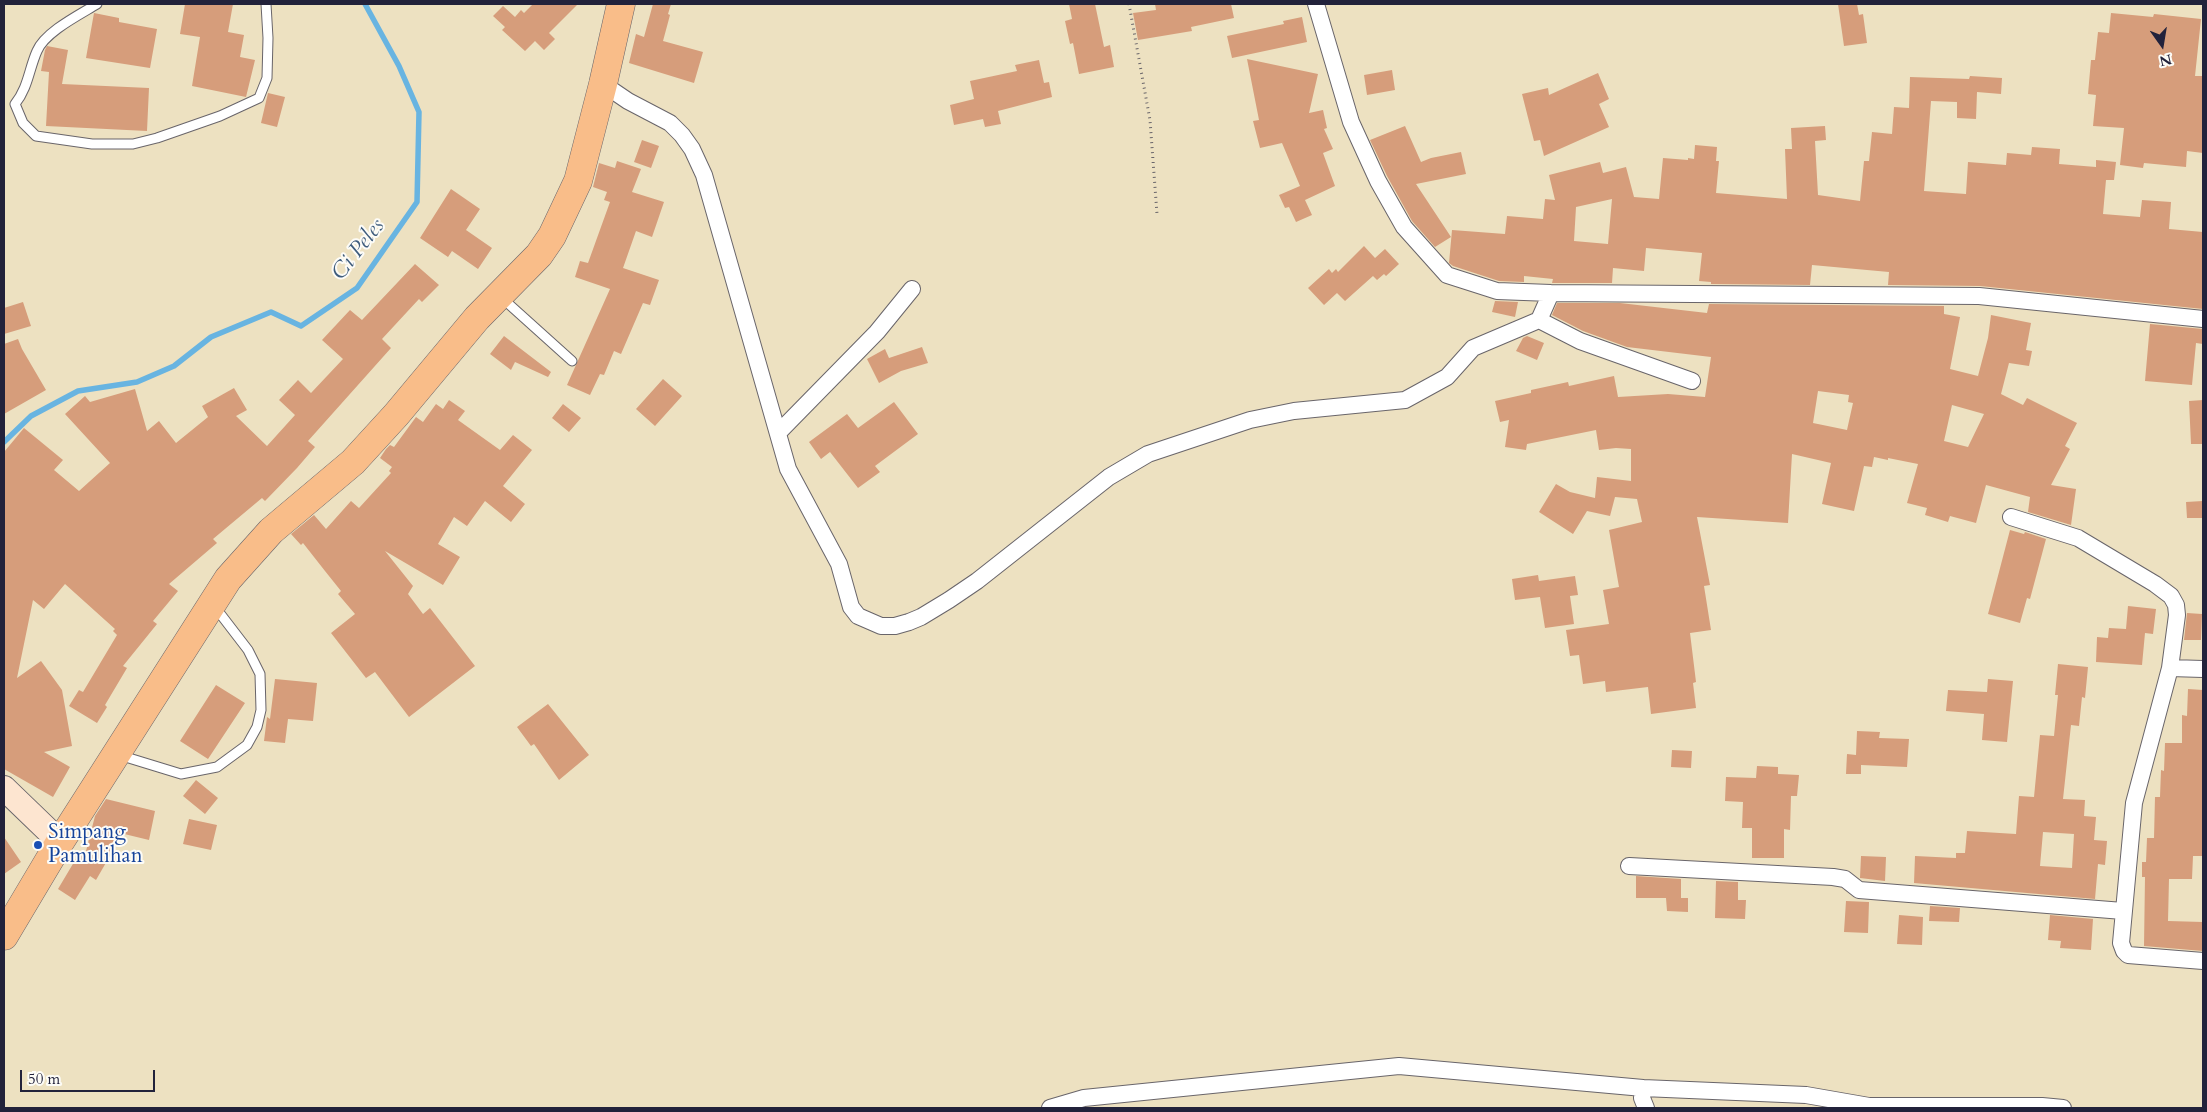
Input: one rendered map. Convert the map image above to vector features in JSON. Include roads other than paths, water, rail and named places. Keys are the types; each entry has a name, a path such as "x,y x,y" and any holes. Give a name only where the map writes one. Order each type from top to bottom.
{"highway":[{"path":"4,936 60,842 212,602 271,530 353,462 396,415 477,318 539,254 563,216 578,181 621,4"}],"main road":[{"path":"4,788 60,842"}],"street":[{"path":"1316,4 1351,122 1378,181 1404,228 1447,274 1496,291 1978,296 2203,319"},
{"path":"603,84 628,102 670,123 692,149 704,175 788,470 839,564 851,607 858,616 869,623 881,626 895,626 921,617 977,581 1109,477 1148,454 1210,432 1258,418 1294,411 1405,400 1447,377 1473,348 1539,320 1551,293"},
{"path":"778,433 878,332 912,289"},
{"path":"1539,320 1580,341 1692,381"},
{"path":"2011,517 2078,538 2156,584 2171,596 2176,605 2177,615 2170,668 2134,803 2121,943 2126,954 2203,960"},
{"path":"2170,668 2203,669"},
{"path":"1628,866 1833,877 1845,879 1859,890 1867,891 2124,911"},
{"path":"1050,1108 1084,1098 1399,1066 1869,1107 2063,1108"},
{"path":"1643,1088 1642,1098 1646,1108"}],"lane":[{"path":"15,104 23,94 37,50 49,34 97,4"},
{"path":"15,104 23,123 36,136 92,144 133,144 158,138 220,116 259,98 267,78 268,38 266,4"},
{"path":"4,103 15,104"},
{"path":"500,296 572,361"},
{"path":"117,754 181,774 217,767 247,746 257,727 261,710 260,674 248,650 212,602"}],"waterway":[{"name":"Ci Peles","path":"4,442 31,416 78,391 137,382 174,366 211,337 271,312 301,326 357,288 417,202 419,112 399,66 365,4"}],"place":[{"name":"Simpang Pamulihan","path":"38,845"}]}
